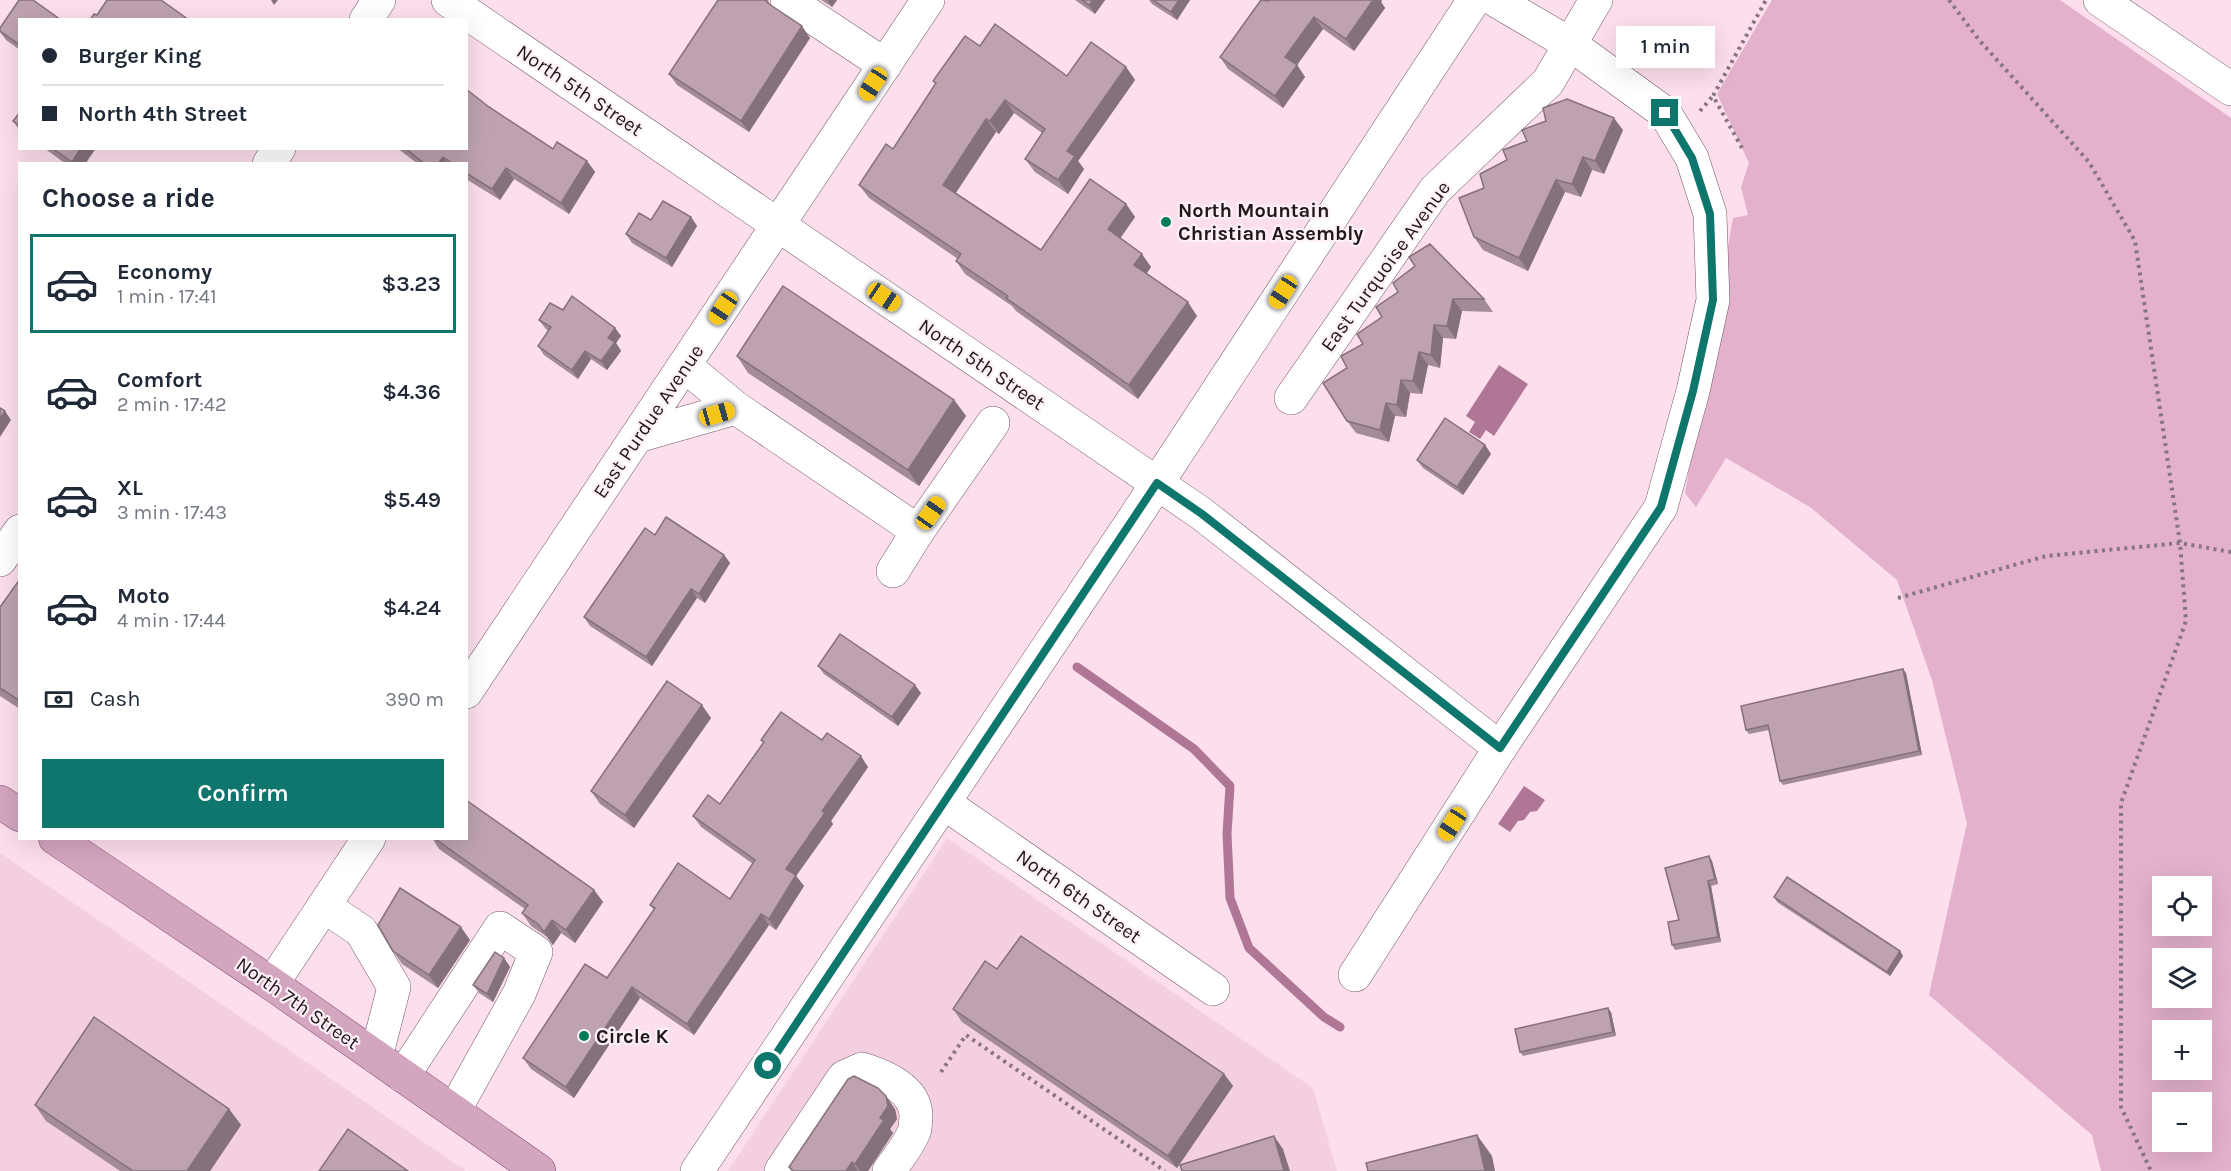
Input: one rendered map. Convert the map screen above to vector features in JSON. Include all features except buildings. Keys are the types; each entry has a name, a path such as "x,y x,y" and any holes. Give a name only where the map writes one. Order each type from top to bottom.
{"main road":[{"path":"0,802 18,814"},
{"name":"North 7th Street","path":"58,840 272,984 539,1171"}],"street":[{"path":"367,18 380,0"},
{"name":"North 5th Street","path":"448,0 1202,514 1500,748"},
{"path":"787,0 885,65"},
{"name":"East Purdue Avenue","path":"469,682 638,436 928,0"},
{"path":"697,1171 1157,483 1474,0"},
{"path":"1355,975 1500,748 1661,507 1693,391 1713,300 1710,214 1692,158 1665,113 1570,44 1495,0"},
{"name":"East Turquoise Avenue","path":"1291,398 1435,190 1548,82 1596,0"},
{"path":"2100,0 2231,89"},
{"path":"685,366 736,408 918,531"},
{"path":"638,436 736,408"},
{"path":"893,571 993,423"},
{"path":"0,560 18,534"},
{"name":"North 6th Street","path":"944,803 1214,988"},
{"path":"272,984 368,840"},
{"path":"324,906 361,931 394,987 376,1057"},
{"path":"403,1076 500,928 536,952 519,994 454,1111"},
{"path":"781,1171 844,1077 862,1069 879,1074 898,1084 914,1101 915,1131 889,1171"}],"path":[{"path":"1742,148 1713,96 1766,0"},
{"path":"1949,0 1979,40 2089,162 2135,242 2180,543 2186,621 2121,803 2121,1107 2151,1171"},
{"path":"1898,598 2046,556 2180,543 2231,552"},
{"path":"941,1072 966,1035 1166,1171"}],"shaded area":[{"path":"1772,0 2060,0 2231,118 2231,1171 2101,1171 2092,1135 1929,995 1967,823 1932,680 1897,580 1810,507 1726,458 1696,507 1685,493 1733,218 1748,215 1741,187 1749,163 1717,94"},
{"path":"1499,365 1528,384 1494,436 1486,430 1480,439 1469,432 1475,422 1466,416"},
{"path":"1524,786 1545,800 1537,811 1530,812 1524,820 1518,821 1510,832 1498,824"},
{"path":"947,838 1313,1088 1337,1171 728,1171"},
{"path":"0,853 466,1171 0,1171"}],"waterway":[{"path":"1077,667 1194,749 1230,786 1227,834 1230,898 1249,948 1324,1017 1340,1027"}],"place":[{"name":"North Mountain Christian Assembly","path":"1166,222"},
{"name":"Circle K","path":"584,1036"}],"route":[{"path":"768,1066 1157,483 1202,514 1500,748 1661,507 1693,391 1713,300 1710,214 1692,158 1665,113"}]}
